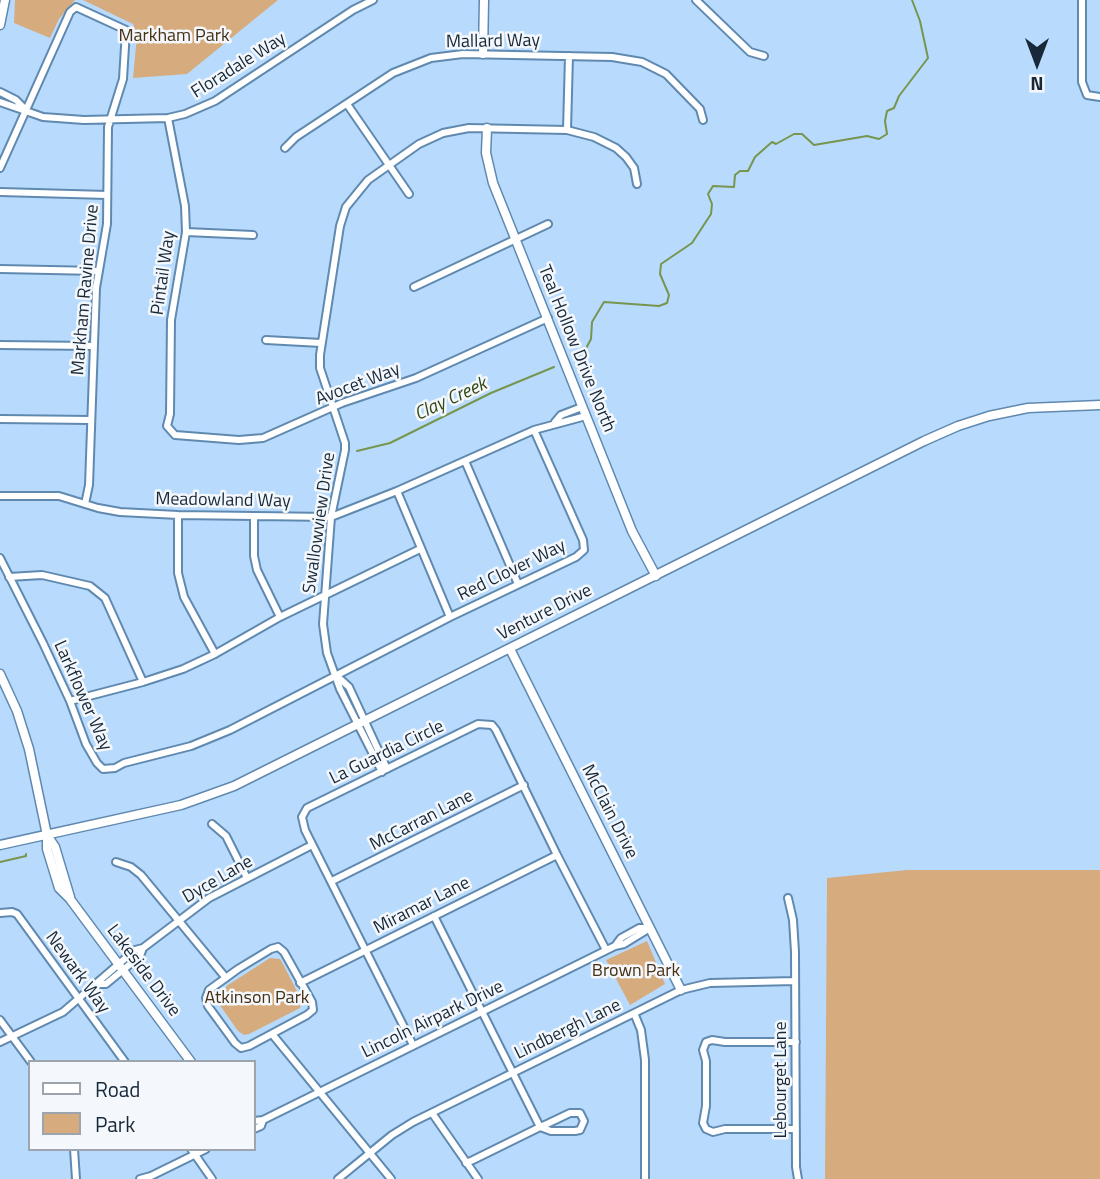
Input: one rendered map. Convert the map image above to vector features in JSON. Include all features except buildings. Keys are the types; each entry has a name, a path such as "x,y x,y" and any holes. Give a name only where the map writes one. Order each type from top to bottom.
{"street":[{"path":"0,26 5,0"},
{"name":"Floradale Way","path":"0,102 43,117 62,119 168,118 215,101 353,10 373,0"},
{"path":"483,54 484,0"},
{"path":"696,0 750,52 764,56"},
{"path":"1082,0 1082,82 1087,94 1100,97"},
{"name":"Markham Ravine Drive","path":"25,110 70,12 76,8 126,30 123,79 110,119 106,234 99,271 93,346 89,485 85,504"},
{"name":"Mallard Way","path":"285,148 296,137 393,73 417,62 444,56 483,54 627,58 655,67 666,74 700,109 703,120"},
{"path":"567,130 569,56"},
{"name":"Floradale Way","path":"0,92 16,100 25,110"},
{"path":"346,104 409,194"},
{"path":"0,168 25,110"},
{"name":"Pintail Way","path":"168,118 185,206 186,232 171,320 170,414 167,426 170,432"},
{"name":"Teal Hollow Drive North","path":"487,128 488,166 632,531 656,576"},
{"name":"Swallowview Drive","path":"384,770 361,723 349,687 336,676 324,640 324,597 331,517 345,450 320,368 321,343 340,226 346,207 368,180 388,165 437,135 457,129 567,130 594,137 616,148 634,167 637,184"},
{"path":"0,192 107,195"},
{"path":"414,287 548,224"},
{"path":"186,232 253,235"},
{"path":"0,269 99,271"},
{"name":"Avocet Way","path":"170,432 175,435 252,440 275,434 333,407 416,378 548,318"},
{"path":"266,340 321,343"},
{"path":"0,345 93,346"},
{"name":"Venture Drive","path":"0,845 203,798 244,782 958,426 1028,408 1100,405"},
{"name":"Meadowland Way","path":"555,422 561,415 582,407"},
{"name":"Meadowland Way","path":"0,496 59,496 120,512 331,517 397,491 534,430 586,415"},
{"path":"0,419 91,420"},
{"name":"Red Clover Way","path":"336,676 450,617 576,557 584,550 583,540 534,430"},
{"path":"465,461 518,584"},
{"path":"397,491 450,617"},
{"path":"177,515 178,573 184,597 215,654"},
{"path":"254,517 254,556 257,570 280,617"},
{"path":"69,701 183,669 280,617 420,549"},
{"name":"Larkflower Way","path":"0,558 69,701 80,732 103,769 191,746 230,730 336,676"},
{"path":"9,577 42,575 90,586 105,598 143,682"},
{"name":"McClain Drive","path":"510,649 681,990"},
{"name":"Lakeside Drive","path":"0,674 17,711 29,749 47,835 47,849 59,888 70,899 190,1060"},
{"name":"La Guardia Circle","path":"413,1045 302,822 307,808 384,770 478,724 492,725 606,950"},
{"name":"McCarran Lane","path":"332,881 524,785"},
{"path":"212,824 226,836 247,878"},
{"name":"Dyce Lane","path":"0,1042 45,1022 98,984 106,984 121,967 140,956 143,948 209,898 312,845"},
{"name":"Miramar Lane","path":"300,983 557,855"},
{"path":"116,862 131,867 141,875 226,978"},
{"name":"Lebourget Lane","path":"788,898 795,936 798,1179"},
{"name":"Newark Way","path":"0,913 18,914 123,1060"},
{"path":"434,916 540,1127 551,1131 575,1131 580,1130 584,1121 582,1115 576,1112 540,1127 466,1163"},
{"name":"Lincoln Airpark Drive","path":"256,1121 320,1093 606,950 624,944 650,928"},
{"path":"278,947 284,952 300,983 312,1002 313,1010 241,1048 208,1006 206,998 209,990 278,947"},
{"name":"Lindbergh Lane","path":"338,1179 392,1135 681,990 710,983 796,981"},
{"path":"634,1013 641,1030 645,1060 645,1179"},
{"path":"0,1020 30,1060"},
{"path":"272,1034 391,1179"},
{"path":"796,1042 712,1040 706,1042 703,1050 706,1061 706,1106 703,1123 706,1129 713,1132 725,1129 796,1129"},
{"path":"432,1113 478,1179"},
{"name":"Lincoln Airpark Drive","path":"256,1128 261,1126 263,1120"},
{"path":"74,1151 76,1179"},
{"path":"140,1179 151,1176 193,1152 212,1179"}],"green space":[{"name":"Markham Park","path":"15,0 75,0 59,19 50,38 14,23"},
{"name":"Markham Park","path":"83,0 278,0 187,74 133,78 137,35 133,24"},
{"path":"907,870 1100,870 1100,1179 825,1179 827,878"},
{"name":"Brown Park","path":"647,941 665,984 630,1005 606,960"},
{"name":"Atkinson Park","path":"270,958 280,959 301,999 300,1008 244,1035 238,1031 219,1004 218,996 228,985"}],"waterway":[{"name":"Clay Creek","path":"574,358 584,352 591,339 592,322 604,302 659,306 667,303 669,295 660,274 661,264 692,243 711,214 712,204 708,194 713,186 734,187 735,175 740,171 748,171 755,157 772,142 776,144 794,134 802,134 814,145 867,136 879,139 887,134 887,111 894,108 899,96 928,58 920,21 912,0"},
{"name":"Clay Creek","path":"357,451 390,443 491,393 554,367"},
{"name":"Clay Creek","path":"0,862 26,854"}]}
